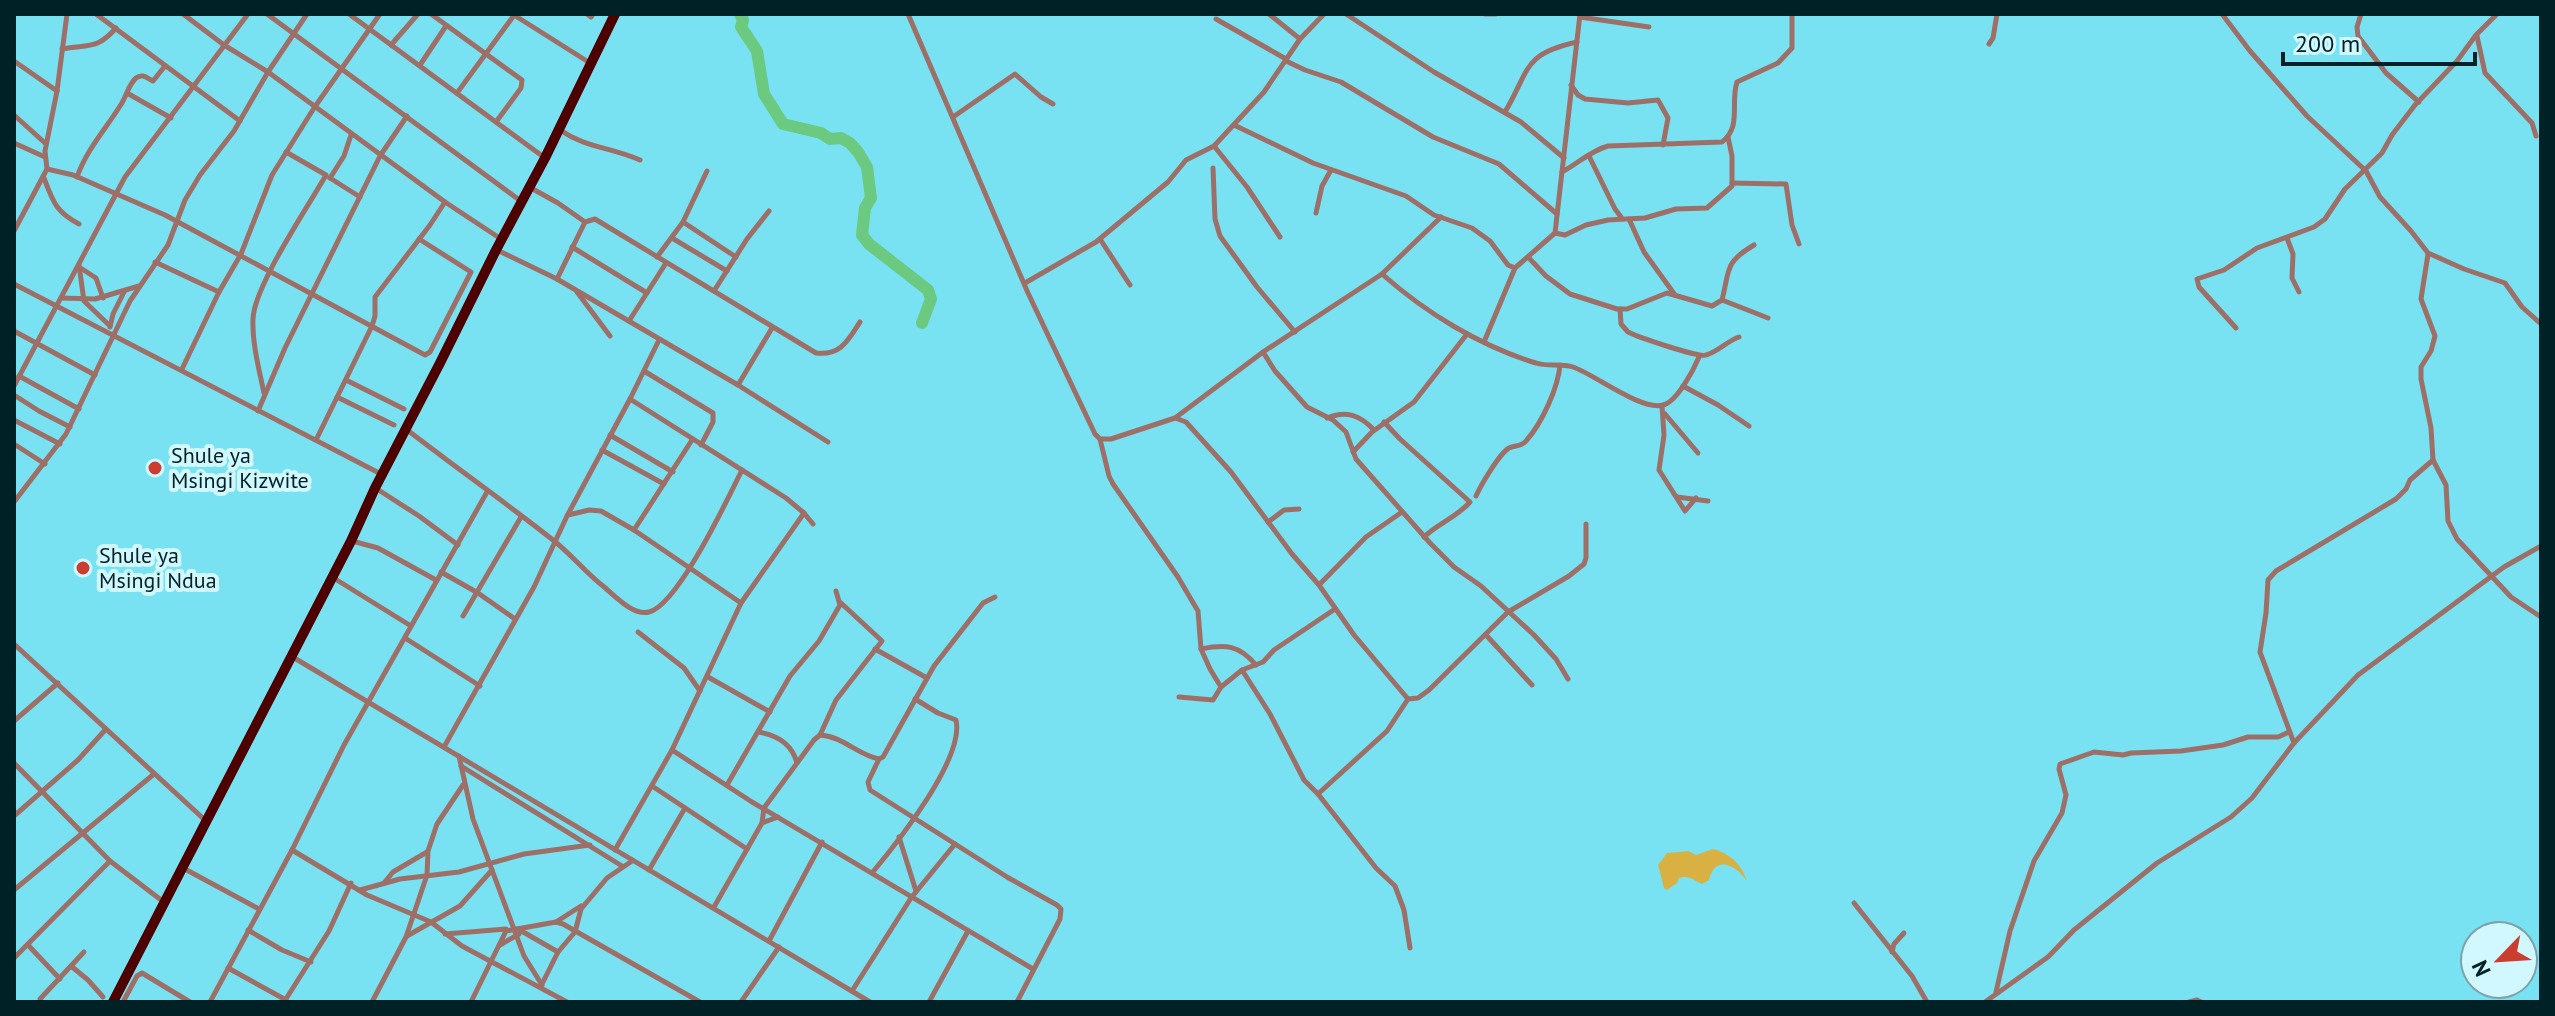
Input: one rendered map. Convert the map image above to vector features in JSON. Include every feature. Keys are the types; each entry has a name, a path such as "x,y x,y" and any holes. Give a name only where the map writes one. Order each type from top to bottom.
{"highway":[{"path":"108,1000 165,903 207,822 351,541 381,475 560,129 615,14"}],"street":[{"path":"14,231 47,169 46,144 57,91 67,14"},
{"path":"96,14 240,121"},
{"path":"184,14 445,202 502,239"},
{"path":"14,386 125,177 248,14"},
{"path":"267,14 522,202"},
{"path":"111,331 168,245 185,200 200,175 240,121 307,14"},
{"path":"349,14 545,158"},
{"path":"182,369 241,254 266,189 286,152 380,14"},
{"path":"391,45 418,14"},
{"path":"431,14 518,76 523,84 496,122"},
{"path":"457,93 514,14 591,63"},
{"path":"587,14 591,17 593,14"},
{"path":"908,14 1082,410 1100,439 1109,476 1198,611 1201,649 1221,687"},
{"path":"1269,14 1300,39"},
{"path":"1025,283 1100,239 1168,182 1186,160 1214,146 1264,92 1300,39 1324,14"},
{"path":"1346,14 1434,72 1505,112 1564,158"},
{"path":"1485,14 1496,14"},
{"path":"1562,172 1608,146 1718,143 1728,137 1734,124 1736,84 1778,63 1789,53 1793,43 1792,14"},
{"path":"1989,44 1997,14"},
{"path":"2222,14 2307,116 2366,171 2380,197 2428,253 2505,283 2522,307 2541,324"},
{"path":"2361,14 2358,36 2386,73 2419,102"},
{"path":"2236,328 2199,287 2197,279 2224,270 2257,248 2319,225 2345,189 2366,171 2419,102 2497,14"},
{"path":"1484,342 1515,268 1555,233 1580,16 1649,27"},
{"path":"1216,19 1305,70 1341,82 1433,137 1499,164 1558,215"},
{"path":"419,65 446,26"},
{"path":"62,49 97,44 106,40 116,28"},
{"path":"2476,35 2485,73 2532,123 2536,136"},
{"path":"1505,112 1526,68 1545,50 1577,42"},
{"path":"14,61 57,91"},
{"path":"14,70 20,66"},
{"path":"77,177 87,153 138,76 153,81 165,66"},
{"path":"953,117 1015,74 1053,104"},
{"path":"1571,85 1585,99 1628,103 1658,100 1668,118 1663,145"},
{"path":"127,93 171,118"},
{"path":"14,115 46,144"},
{"path":"258,411 312,292 380,156 407,116"},
{"path":"1234,125 1331,170 1406,196 1441,217 1484,235 1508,265 1515,268"},
{"path":"560,129 579,142 612,149 640,160"},
{"path":"265,395 254,309 270,272 344,156 351,135"},
{"path":"1555,233 1565,235 1597,222 1651,217 1676,209 1707,208 1732,183 1728,137"},
{"path":"14,143 45,157"},
{"path":"1214,146 1247,187 1280,237"},
{"path":"286,152 360,197"},
{"path":"1589,156 1615,209 1625,219 1676,296"},
{"path":"1213,168 1215,219 1220,236 1295,332"},
{"path":"47,169 77,177 177,222 425,355 430,352 471,272 419,239"},
{"path":"1316,213 1320,192 1331,170"},
{"path":"657,257 683,222 707,171"},
{"path":"43,177 61,214 79,224"},
{"path":"1732,183 1786,184 1792,225 1799,244"},
{"path":"530,187 585,222"},
{"path":"316,440 372,326 375,297 445,202"},
{"path":"714,291 769,211"},
{"path":"1100,439 1111,439 1175,418 1263,352 1382,274 1441,217"},
{"path":"557,279 585,222 591,219 602,222 807,349 826,354 837,351 860,322"},
{"path":"683,222 736,257"},
{"path":"672,238 727,271"},
{"path":"2287,238 2293,254 2293,279 2299,292"},
{"path":"1100,239 1130,285"},
{"path":"1528,257 1570,294 1620,309 1667,293 1707,306 1716,305 1722,300 1734,257 1754,245"},
{"path":"572,247 647,293"},
{"path":"496,250 575,289 828,442"},
{"path":"2428,253 2421,299 2435,339 2421,367 2421,379 2431,428 2433,460 2446,485 2446,509 2451,529 2468,552 2511,597 2541,617"},
{"path":"155,262 219,292"},
{"path":"629,321 666,263"},
{"path":"79,265 96,278 103,298"},
{"path":"79,265 84,301 111,331"},
{"path":"1382,274 1418,303 1467,334 1540,364 1573,367 1641,401 1662,406 1670,401 1683,386 1699,357"},
{"path":"14,284 111,331 381,475"},
{"path":"61,298 84,301 140,286"},
{"path":"575,289 610,336"},
{"path":"14,502 70,427 95,375 111,331 113,314 124,292"},
{"path":"1722,300 1768,318"},
{"path":"1620,309 1621,324 1628,332 1699,357 1739,337"},
{"path":"738,385 772,328"},
{"path":"14,331 95,375"},
{"path":"1353,453 1374,430 1414,402 1467,334"},
{"path":"444,747 546,564 567,516 659,340"},
{"path":"1263,352 1275,371 1307,407 1346,432 1353,453 1424,537 1546,647 1568,679"},
{"path":"1476,496 1505,452 1521,445 1532,432 1557,384 1560,365"},
{"path":"644,371 713,413 713,422 701,445"},
{"path":"19,376 79,409"},
{"path":"346,380 404,409"},
{"path":"1683,386 1749,426"},
{"path":"14,395 70,427"},
{"path":"337,397 394,425"},
{"path":"630,399 768,485 804,513 813,524"},
{"path":"1662,406 1664,435 1659,470 1685,511 1696,498"},
{"path":"1327,418 1336,414 1357,416 1374,430"},
{"path":"1664,414 1698,453"},
{"path":"1175,418 1186,422 1231,472 1371,657 1408,699"},
{"path":"14,420 60,444"},
{"path":"1384,422 1470,502 1424,537"},
{"path":"406,429 555,541 634,611 645,613 658,608 689,567 714,529 742,470"},
{"path":"610,435 673,472"},
{"path":"634,530 692,440"},
{"path":"14,444 45,464"},
{"path":"602,450 664,484"},
{"path":"2294,743 2260,652 2268,580 2276,571 2396,499 2410,480 2433,460"},
{"path":"375,488 458,545"},
{"path":"210,1002 368,701 487,492"},
{"path":"1677,497 1708,501"},
{"path":"1268,522 1284,510 1299,509"},
{"path":"567,516 589,510 601,511 741,603"},
{"path":"1319,585 1366,537 1403,512"},
{"path":"615,850 672,750 741,603 804,513"},
{"path":"463,616 521,517"},
{"path":"1408,699 1418,698 1429,690 1508,612 1584,564 1586,524"},
{"path":"351,541 378,548 437,580"},
{"path":"1985,1002 2048,957 2074,930 2157,863 2231,817 2252,798 2294,743 2358,675 2494,576 2541,546"},
{"path":"441,572 515,619"},
{"path":"331,577 411,626"},
{"path":"714,907 762,823 764,808 820,735 836,700 882,639 841,603 836,591"},
{"path":"995,597 983,603 927,678 868,782 870,790 1061,909 1060,919 1017,1002"},
{"path":"727,785 790,676 819,641 841,603"},
{"path":"1179,697 1209,701 1242,670 1263,662 1274,650 1335,609"},
{"path":"638,632 684,668 700,691"},
{"path":"1486,635 1532,685"},
{"path":"405,638 480,686"},
{"path":"14,644 207,822"},
{"path":"1201,649 1221,646 1237,648 1256,665"},
{"path":"875,649 927,678"},
{"path":"291,656 870,1002"},
{"path":"1242,670 1270,714 1304,780 1376,868 1395,886 1404,910 1410,948"},
{"path":"708,677 770,712"},
{"path":"14,721 58,683"},
{"path":"872,873 940,780 958,724 954,718 938,713 915,699"},
{"path":"1318,794 1387,731 1408,699"},
{"path":"14,816 78,760 106,729"},
{"path":"758,732 780,739 792,751 797,764"},
{"path":"1996,993 2010,931 2034,861 2062,813 2066,795 2060,764 2094,752 2123,755 2181,751 2223,745 2248,737 2278,737 2289,732"},
{"path":"820,735 836,738 879,759"},
{"path":"672,750 911,898 1033,969"},
{"path":"459,756 473,819 526,960 541,986"},
{"path":"14,763 110,861 165,903"},
{"path":"461,766 622,866"},
{"path":"14,890 154,774"},
{"path":"372,1002 415,913 427,875 428,851 433,834 443,813 464,784"},
{"path":"652,786 747,849"},
{"path":"649,870 685,808"},
{"path":"762,823 778,817"},
{"path":"899,836 916,891"},
{"path":"769,941 822,842"},
{"path":"852,991 911,898 955,844"},
{"path":"359,890 492,865 524,854 590,845"},
{"path":"292,850 375,899 415,913 462,946 564,1001"},
{"path":"383,884 393,872 428,851"},
{"path":"14,958 110,861"},
{"path":"541,986 558,952 575,932 579,912 607,878 632,861"},
{"path":"406,937 460,906 492,865"},
{"path":"183,868 259,909"},
{"path":"228,968 285,1001 311,962 351,883"},
{"path":"445,934 516,931 556,922 586,903"},
{"path":"1854,903 1912,976 1927,1002"},
{"path":"556,922 700,1002"},
{"path":"248,930 282,950 311,962"},
{"path":"471,1002 497,947 516,931"},
{"path":"497,947 516,931"},
{"path":"516,931 558,952"},
{"path":"929,1002 968,931"},
{"path":"1892,953 1896,941 1904,933"},
{"path":"28,945 60,979"},
{"path":"741,1002 779,947"},
{"path":"40,999 84,952"},
{"path":"526,960 526,979"},
{"path":"71,966 108,1000"},
{"path":"123,1002 137,976 142,973 190,1002"},
{"path":"2189,1002 2201,1002"}],"shaded area":[{"path":"1713,849 1734,860 1747,881 1737,870 1721,865 1702,884 1682,877 1667,890 1664,888 1658,865 1667,853 1688,851 1696,855"}],"waterway":[{"path":"740,14 743,20 741,27 757,51 764,94 783,124 821,133 830,139 841,138 850,143 867,167 871,198 865,208 862,235 869,244 928,290 931,299 922,323"}],"place":[{"name":"Shule ya Msingi Kizwite","path":"155,468"},
{"name":"Shule ya Msingi Ndua","path":"83,568"}]}
